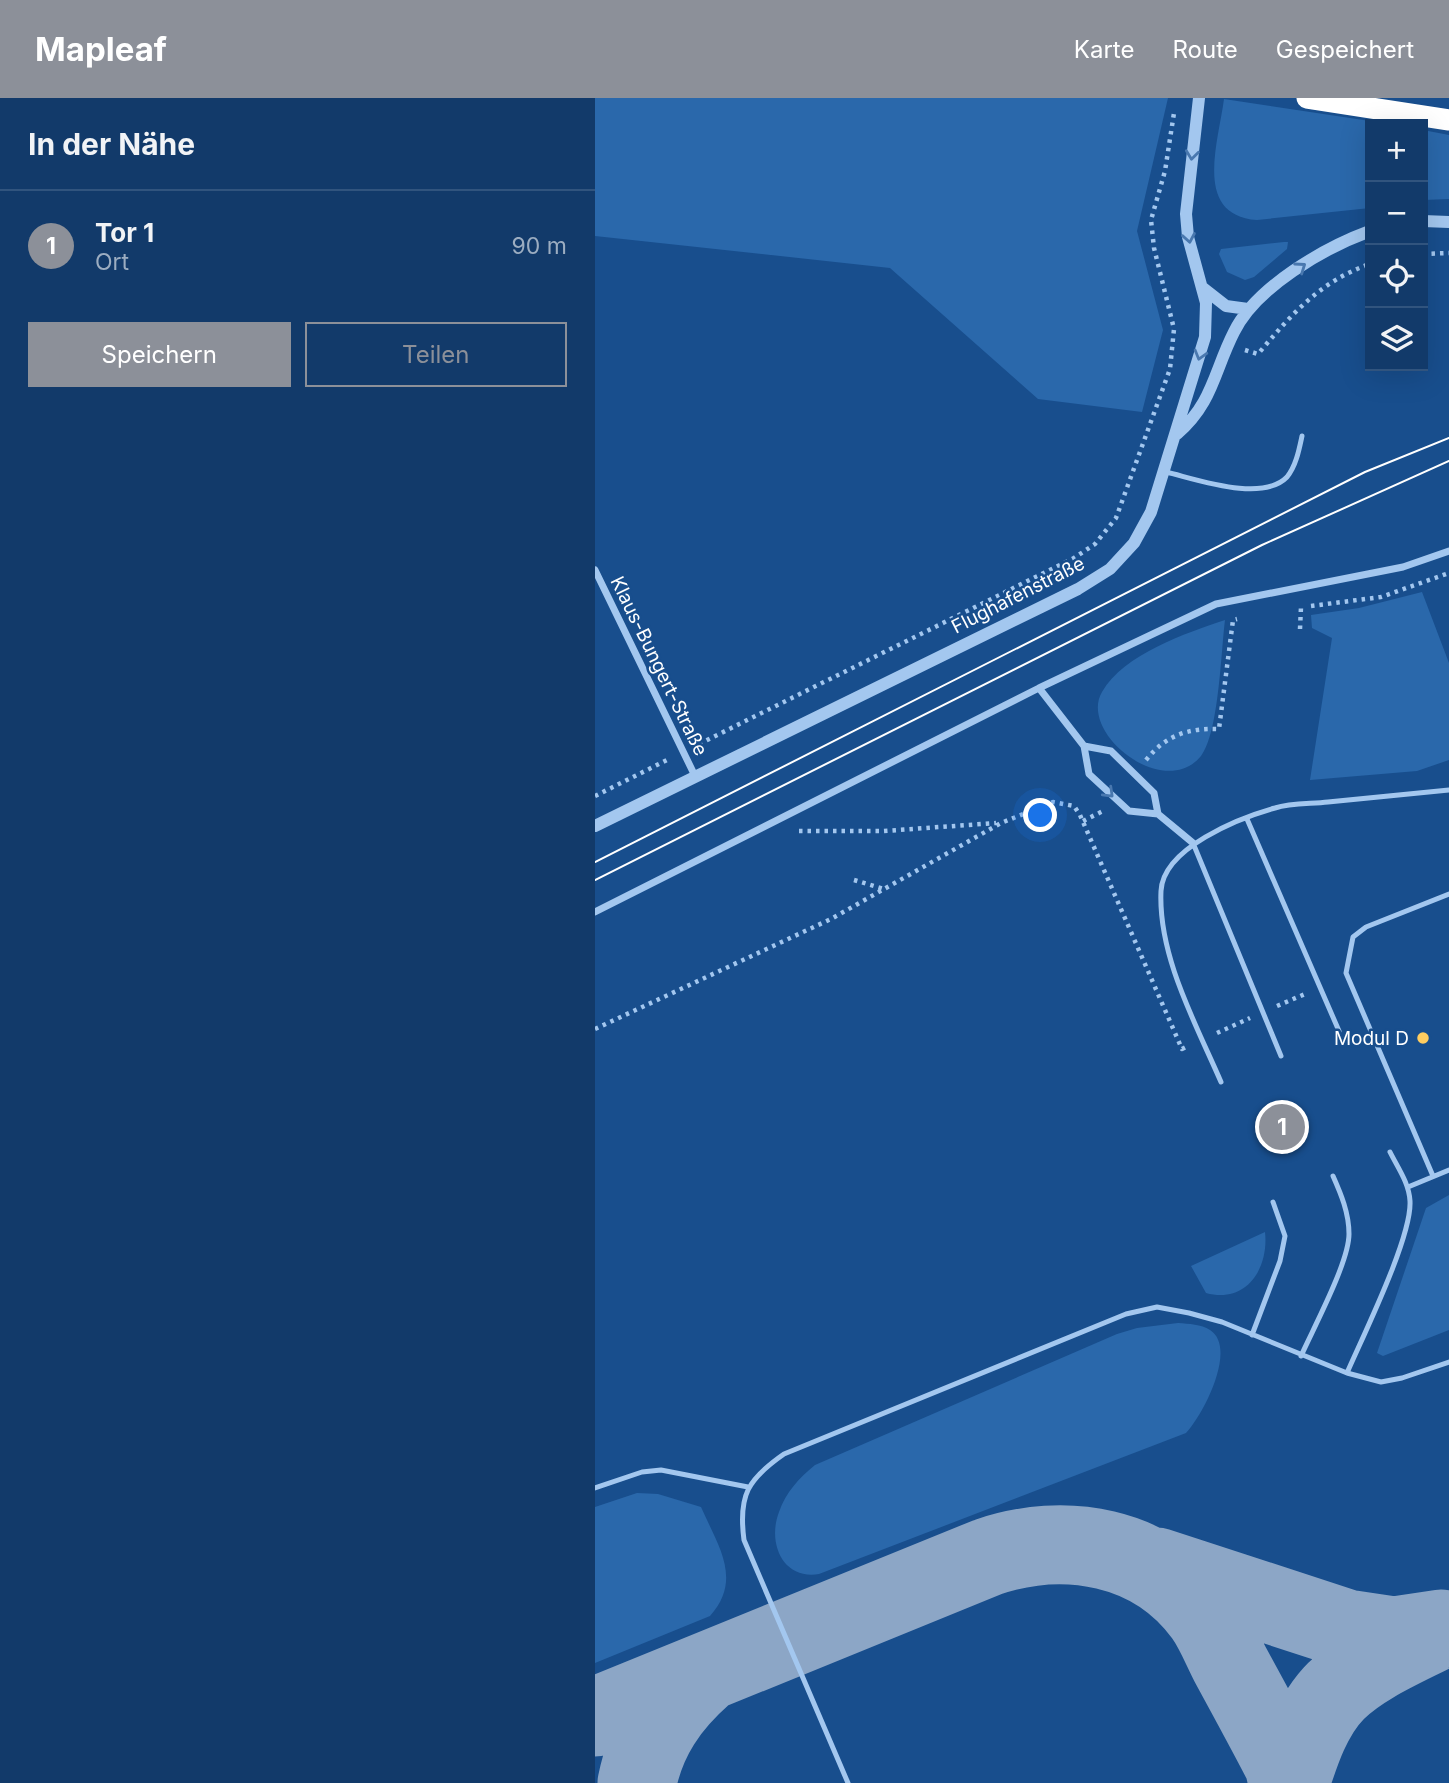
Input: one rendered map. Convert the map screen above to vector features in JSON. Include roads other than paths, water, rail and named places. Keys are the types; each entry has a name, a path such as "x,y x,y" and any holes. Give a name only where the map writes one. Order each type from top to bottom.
{"highway":[{"path":"1307,98 1449,120"}],"street":[{"name":"Flughafenstraße","path":"595,826 1078,589 1110,569 1134,542 1151,512 1166,472 1206,337 1208,320 1188,237 1186,215 1199,98"},
{"path":"1428,220 1449,222"},
{"path":"1177,434 1202,409 1231,337 1248,309 1276,285 1331,247 1365,234"},
{"path":"1202,288 1226,306 1248,309"},
{"path":"595,912 1039,688 1216,604 1403,567 1449,551"},
{"name":"Klaus-Bungert-Straße","path":"595,570 695,776"},
{"path":"1039,688 1084,746 1089,774 1129,811 1158,814 1193,844"},
{"path":"1084,746 1111,751 1154,793 1158,814"}],"lane":[{"path":"1166,472 1235,488 1265,488 1285,478 1292,469 1302,436"},
{"path":"1221,1082 1178,981 1166,933 1161,890 1166,872 1193,844 1276,807 1449,790"},
{"path":"1247,819 1339,1031"},
{"path":"1193,844 1281,1056"},
{"path":"1433,1176 1346,973 1353,937 1366,927 1449,894"},
{"path":"1347,1374 1400,1247 1409,1214 1408,1187 1390,1152"},
{"path":"1408,1187 1449,1170"},
{"path":"1301,1356 1345,1254 1349,1235 1346,1208 1333,1176"},
{"path":"1252,1335 1280,1261 1285,1236 1273,1202"},
{"path":"848,1783 744,1540 741,1513 748,1487 762,1469 785,1454 1126,1314 1157,1307 1222,1322 1347,1374 1381,1382 1449,1362"},
{"path":"595,1488 642,1472 661,1470 748,1487"}],"tram line":[{"path":"595,862 1365,472 1449,438"},
{"path":"595,880 1262,545 1449,461"}],"place":[{"name":"Modul D","path":"1423,1038"},
{"name":"Tor 1","path":"1282,1127"}]}
